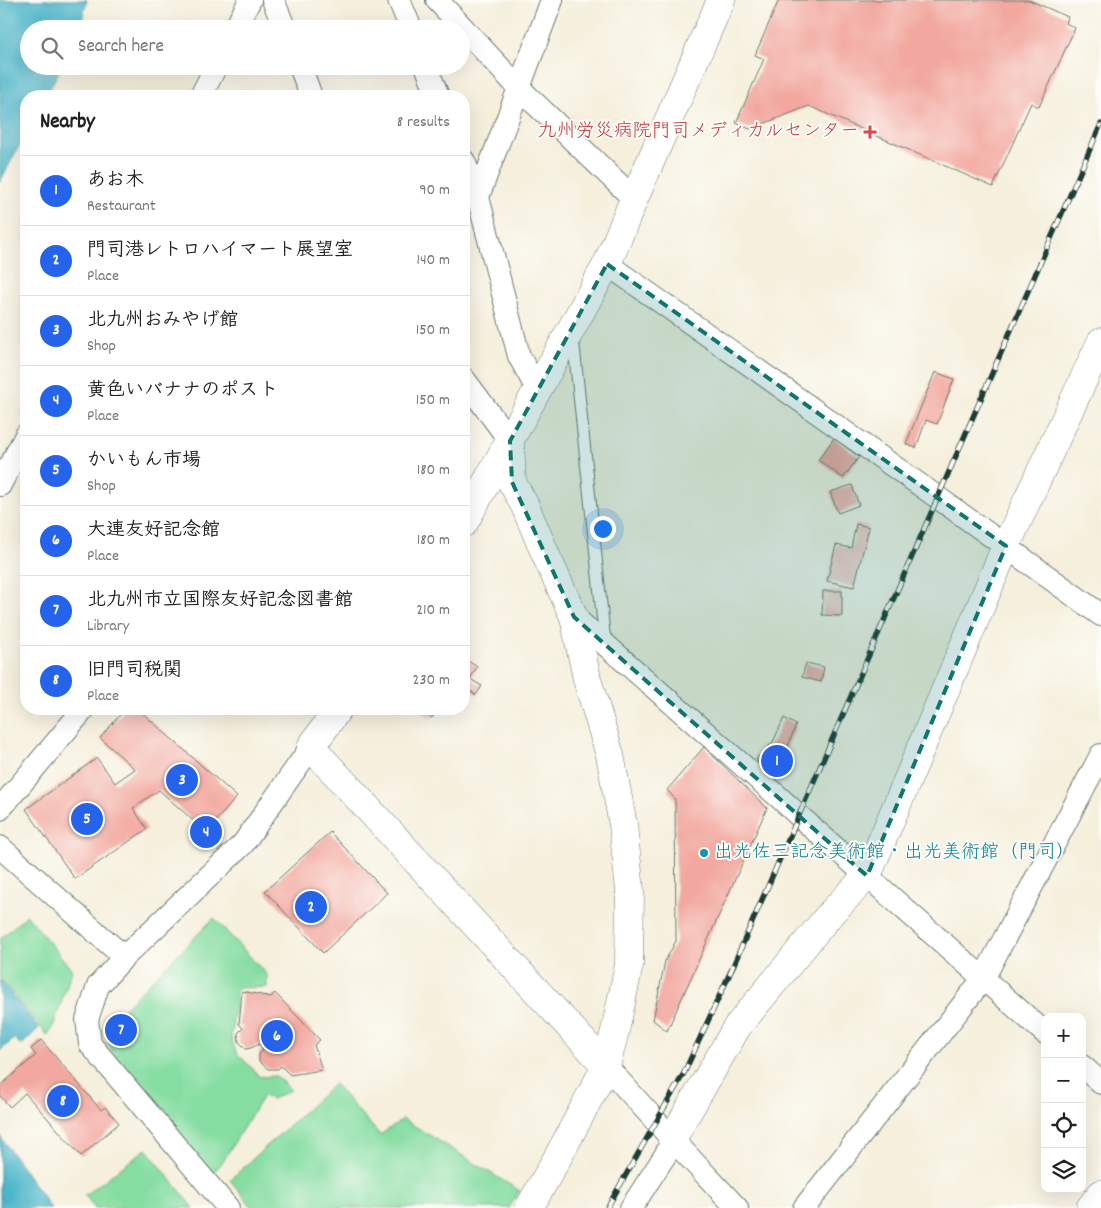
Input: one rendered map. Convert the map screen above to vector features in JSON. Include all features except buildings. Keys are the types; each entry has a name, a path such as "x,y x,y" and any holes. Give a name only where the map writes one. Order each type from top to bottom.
{"street":[{"path":"240,20 250,0"},
{"path":"273,0 281,20"},
{"path":"399,0 407,20"},
{"path":"437,0 456,20"},
{"path":"478,197 552,0"},
{"path":"470,512 607,264 721,0"},
{"path":"470,35 519,88 634,199"},
{"path":"203,90 211,75"},
{"path":"304,75 310,90"},
{"path":"430,75 436,90"},
{"path":"470,176 478,197 518,356 538,391"},
{"path":"607,264 1101,615"},
{"path":"631,1208 666,1154 672,1140 737,1027 831,913 867,876 1006,546 1101,342"},
{"path":"470,387 510,440 512,482 525,506 574,617 587,679 610,755 623,825 630,890 629,965 606,1066 530,1208"},
{"path":"0,486 20,446"},
{"path":"574,617 1041,1030"},
{"path":"0,809 79,715"},
{"path":"228,1208 90,1044 87,1020 98,986 124,957 243,844 334,715"},
{"path":"311,747 672,1140 737,1208"},
{"path":"804,1208 983,979 1101,755"},
{"path":"3,854 124,957"},
{"path":"1086,1070 1101,1083"},
{"path":"1090,1208 1101,1194"}],"lane":[{"path":"572,328 606,645"}],"highlighted area":[{"path":"607,264 1006,546 867,876 574,617 512,482 510,441"}],"green space":[{"path":"27,915 72,970 52,1030 47,1035 0,978 0,939"},
{"path":"214,918 267,975 267,987 237,988 231,1038 236,1052 260,1077 276,1076 291,1090 271,1099 263,1096 221,1164 211,1175 135,1086 110,1048 105,1029 105,1020 122,1018 125,1007"},
{"path":"334,1084 380,1135 403,1119 520,1191 509,1208 253,1208 230,1180"},
{"path":"146,1149 194,1208 95,1208 85,1195"}],"water":[{"path":"0,0 87,0 82,20 20,20 20,75 57,75 49,90 20,90 20,144 0,182"},
{"path":"0,980 39,1028 21,1046 15,1038 0,1051"},
{"path":"0,1136 51,1208 0,1208"}],"railway":[{"path":"607,1208 684,1073 730,973 1101,124"}],"place":[{"name":"九州労災病院門司メディカルセンター","path":"870,132"},
{"name":"あお木","path":"777,761"},
{"name":"北九州おみやげ館","path":"182,780"},
{"name":"かいもん市場","path":"87,819"},
{"name":"黄色いバナナのポスト","path":"206,832"},
{"name":"出光佐三記念美術館・出光美術館（門司）","path":"704,853"},
{"name":"門司港レトロハイマート展望室","path":"311,907"},
{"name":"北九州市立国際友好記念図書館","path":"121,1030"},
{"name":"大連友好記念館","path":"277,1036"},
{"name":"旧門司税関","path":"63,1101"}]}
